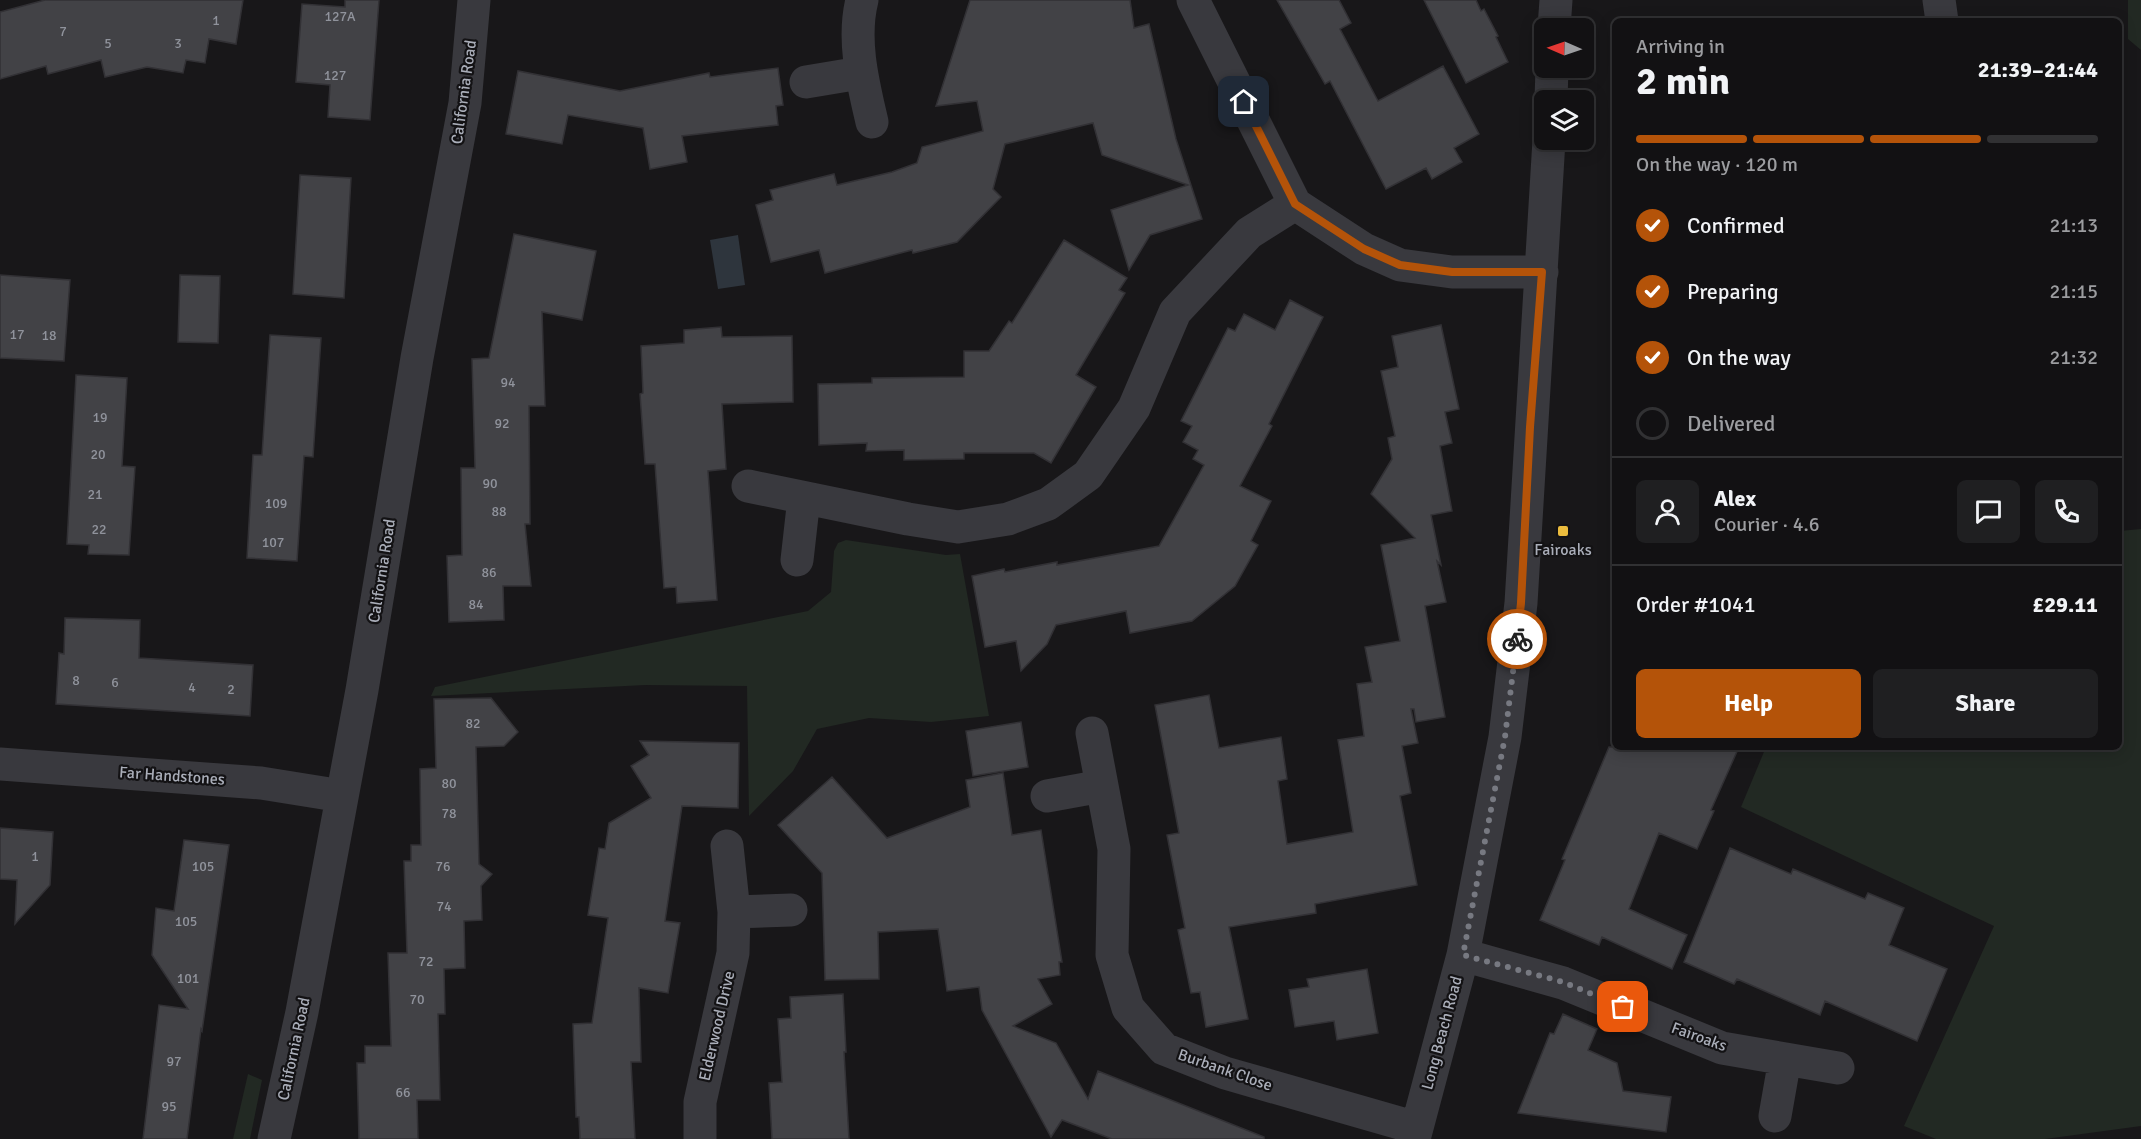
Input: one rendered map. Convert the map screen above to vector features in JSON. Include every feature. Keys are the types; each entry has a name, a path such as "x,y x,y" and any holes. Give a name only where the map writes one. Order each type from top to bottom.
{"street":[{"name":"California Road","path":"274,1139 302,1012 342,796 417,358 465,103 474,0"},
{"path":"862,0 859,14 860,73 872,122"},
{"path":"1193,0 1295,204 1364,249 1400,265 1452,272 1542,272"},
{"path":"1555,18 1556,0"},
{"path":"1939,0 1942,18"},
{"path":"806,82 860,73"},
{"name":"Long Beach Road","path":"1415,1134 1463,955 1505,737 1521,603 1548,150"},
{"path":"748,486 958,527 1008,519 1048,504 1088,476 1134,408 1175,312 1249,233 1295,204"},
{"path":"796,561 804,498"},
{"name":"Burbank Close","path":"1092,733 1114,849 1112,955 1128,1008 1164,1049 1225,1073 1415,1134"},
{"name":"Far Handstones","path":"0,764 261,783 342,796"},
{"path":"1047,796 1102,786"},
{"name":"Elderwood Drive","path":"700,1139 700,1102 734,953 734,912 728,846"},
{"path":"734,912 791,910"},
{"name":"Fairoaks","path":"1463,955 1563,982 1722,1048 1838,1068"},
{"path":"1775,1116 1785,1059"}],"shaded area":[{"path":"2128,0 2141,0 2141,50 2128,39"},
{"path":"738,235 745,285 718,289 710,240"},
{"path":"2141,529 2141,1126 2045,1139 1936,1139 1904,1126 1994,926 1741,807 1765,750 2122,750 2122,531"},
{"path":"846,540 946,555 960,554 989,716 931,722 869,718 817,729 793,771 749,816 747,686 645,685 431,696 435,687 808,611 831,592 834,551 838,543"},
{"path":"248,1074 262,1080 250,1139 233,1139"}],"building":[{"path":"45,0 243,0 236,44 209,39 205,63 186,60 183,73 147,67 105,77 101,60 48,74 46,66 0,79 0,12"},
{"path":"345,0 379,0 370,120 328,117 330,85 296,82 302,4 345,7"},
{"path":"970,0 1130,0 1134,28 1149,24 1176,139 1202,219 1150,235 1129,270 1111,210 1188,185 1102,155 1093,123 1005,144 993,189 1001,197 957,242 913,253 912,250 825,273 819,250 771,262 756,205 773,200 770,190 834,174 837,185 892,172 917,163 922,147 983,131 977,101 936,106"},
{"path":"1277,0 1339,0 1351,23 1340,29 1378,101 1443,66 1479,134 1454,148 1462,162 1432,179 1426,168 1386,189 1330,81 1325,84"},
{"path":"1424,0 1476,0 1481,11 1484,9 1498,36 1496,37 1508,62 1466,83"},
{"path":"778,68 783,105 776,106 778,125 682,136 687,162 650,169 643,128 568,115 562,144 506,134 518,71 620,91 709,73 710,77"},
{"path":"300,175 351,178 344,298 293,294"},
{"path":"514,234 596,251 582,320 542,312 545,406 529,406 530,524 525,524 531,586 503,586 504,620 449,622 447,556 462,555 461,468 475,468 472,359 489,358"},
{"path":"1064,240 1127,278 1119,290 1125,293 1076,375 1096,387 1051,463 1034,453 964,453 964,459 904,460 904,450 866,451 867,443 819,445 818,384 872,383 872,378 964,377 964,351 989,351 1009,321 1012,323"},
{"path":"0,275 70,280 64,361 0,358"},
{"path":"180,275 220,276 218,343 178,342"},
{"path":"1290,300 1323,317 1269,424 1272,426 1240,486 1271,501 1251,541 1258,545 1235,586 1192,621 1130,633 1126,611 1056,625 1047,644 1021,671 1016,641 985,647 972,576 1057,562 1057,565 1159,546 1204,465 1193,459 1198,450 1183,442 1192,426 1181,421 1228,328 1235,331 1244,314 1275,330"},
{"path":"1441,325 1459,409 1445,412 1452,443 1440,446 1452,511 1431,515 1441,565 1437,561 1446,602 1425,606 1445,717 1416,722 1414,709 1411,709 1418,743 1402,746 1411,793 1400,796 1417,885 1315,904 1316,913 1229,927 1248,1019 1206,1027 1200,992 1191,993 1178,930 1185,928 1167,835 1179,833 1155,705 1209,695 1219,748 1281,737 1287,779 1278,781 1287,844 1353,832 1338,740 1364,736 1357,684 1372,682 1365,647 1400,641 1381,545 1415,538 1371,494 1392,459 1388,438 1395,436 1381,371 1398,367 1392,336"},
{"path":"721,327 722,337 792,336 793,402 722,404 726,469 708,471 717,600 677,603 676,587 664,588 655,464 645,464 640,394 643,393 641,346 684,343 684,330"},
{"path":"270,335 321,338 313,457 304,456 297,561 247,558 253,455 262,455"},
{"path":"76,375 127,378 122,466 135,467 129,555 88,554 89,545 67,544"},
{"path":"65,618 140,620 139,658 253,665 250,716 56,704 59,653 64,654"},
{"path":"491,698 518,732 504,746 476,747 479,864 492,874 481,886 482,920 464,921 465,968 444,969 445,1014 438,1014 440,1100 417,1100 418,1139 359,1139 357,1063 365,1063 365,1046 391,1046 388,953 407,953 404,861 411,861 411,845 421,845 420,769 436,768 434,699"},
{"path":"1021,722 1028,767 973,776 966,731"},
{"path":"640,741 739,743 738,808 682,806 665,921 680,923 668,993 639,988 641,1062 631,1062 635,1139 580,1139 579,1117 576,1117 573,1024 592,1023 608,918 588,915 599,848 605,849 609,823 651,798 631,766 649,755"},
{"path":"1609,747 1612,747 1612,750 1738,750 1711,810 1714,811 1697,849 1659,833 1629,909 1687,935 1672,969 1602,937 1599,945 1540,920 1565,860 1562,859"},
{"path":"1003,773 1012,835 1041,830 1062,962 1059,962 1060,975 1038,979 1052,1004 1013,1026 1056,1043 1088,1099 1098,1071 1264,1137 1264,1139 1112,1139 1062,1120 1051,1137 982,1010 979,987 947,991 938,929 878,932 879,979 825,980 822,873 778,825 832,777 887,838 970,807 966,780"},
{"path":"0,828 53,832 50,885 15,924 17,880 0,879"},
{"path":"184,840 229,845 187,1139 143,1139 159,1005 188,1009 152,955 156,908 174,911"},
{"path":"1730,848 1791,874 1793,869 1865,899 1868,893 1904,908 1889,945 1947,969 1917,1041 1825,1001 1820,1015 1737,979 1734,984 1684,962"},
{"path":"1367,969 1378,1033 1337,1040 1334,1021 1295,1027 1289,990 1309,987 1307,979"},
{"path":"843,994 849,1139 772,1139 769,1083 782,1082 778,1019 791,1018 790,997"},
{"path":"1563,1014 1597,1029 1588,1050 1617,1063 1623,1091 1671,1097 1666,1132 1518,1113 1550,1033 1554,1034"}],"way so far":[{"path":"1517,639 1505,737 1463,955 1563,982 1623,1007"}],"place":[{"name":"Fairoaks","path":"1563,531"}],"route":[{"path":"1244,102 1295,204 1364,249 1400,265 1452,272 1542,272 1517,639"}]}
